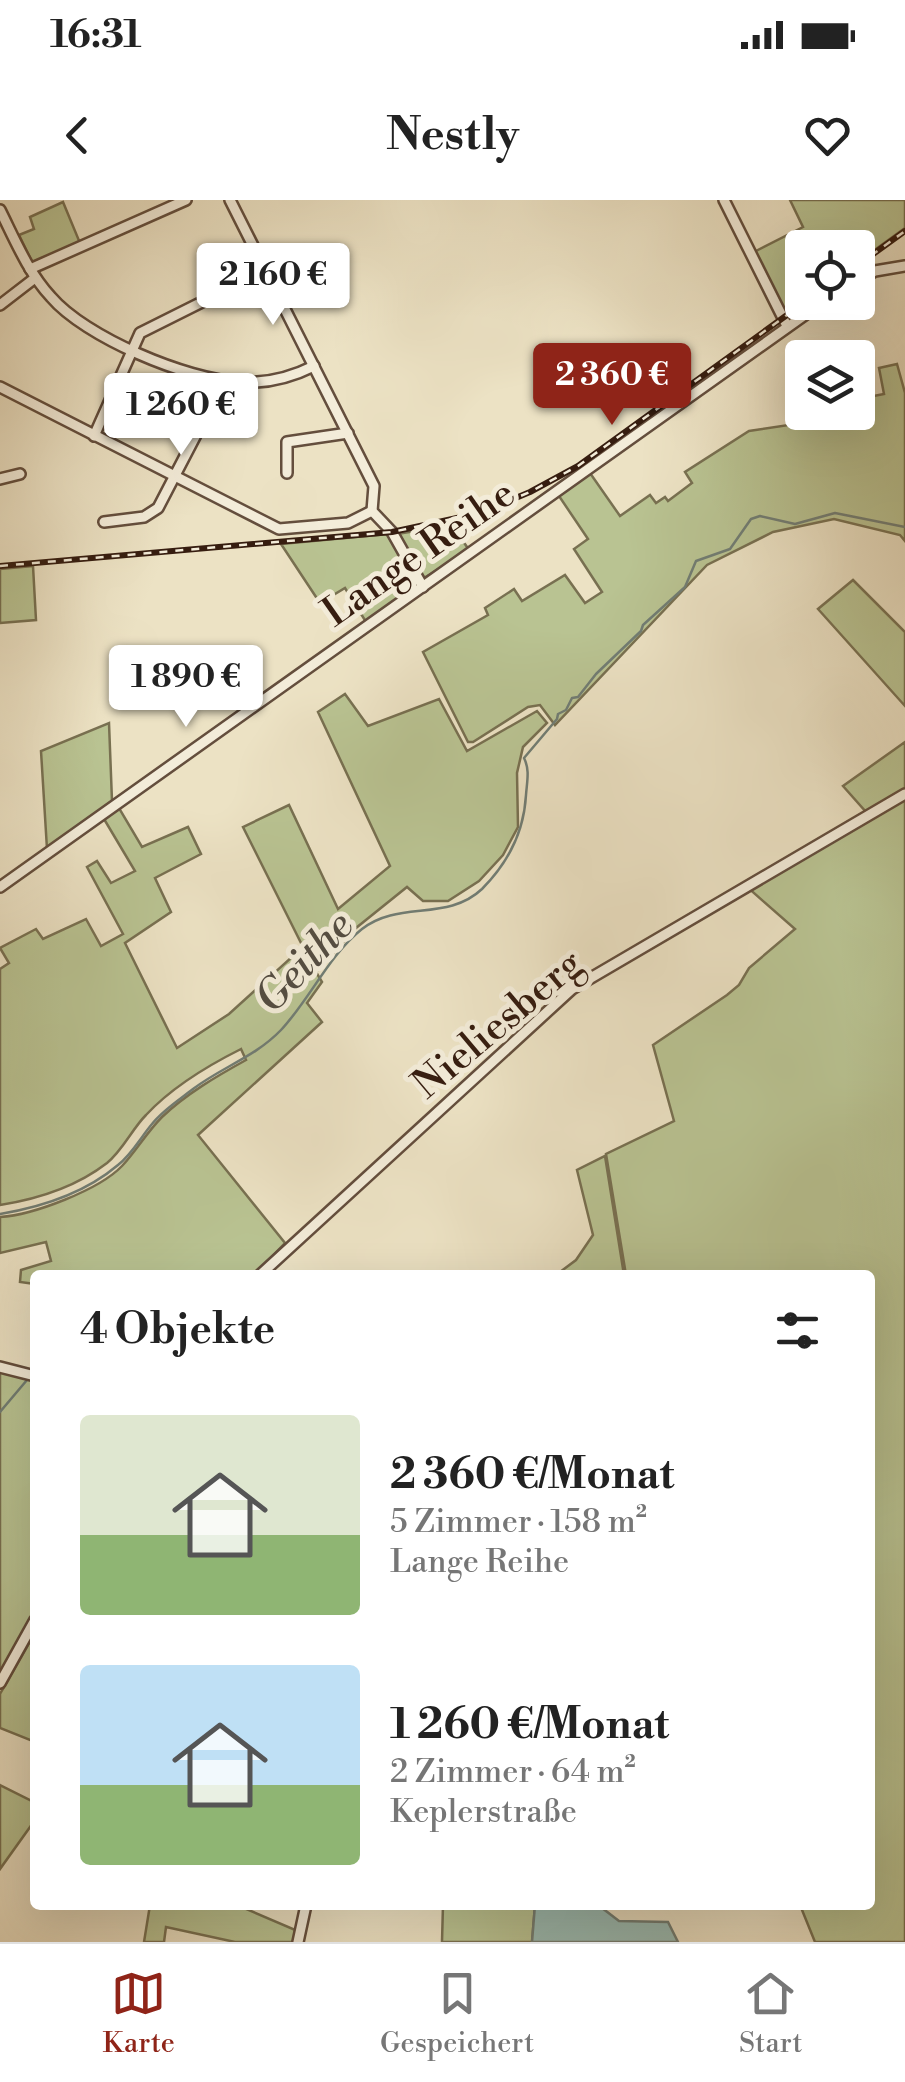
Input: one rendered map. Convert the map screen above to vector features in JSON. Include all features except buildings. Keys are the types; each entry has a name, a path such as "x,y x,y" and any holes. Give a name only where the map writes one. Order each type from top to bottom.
{"street":[{"path":"0,305 32,273 186,200"},
{"path":"230,200 374,486 372,511 392,532 423,586"},
{"path":"724,200 787,326"},
{"path":"0,210 32,273 53,301 104,340 224,381 267,381 314,366"},
{"path":"875,271 905,266"},
{"path":"94,436 140,333 266,270"},
{"name":"Lange Reihe","path":"0,887 796,320"},
{"path":"104,522 154,512 224,381"},
{"path":"0,387 280,529 348,523 372,511"},
{"path":"287,473 287,442 348,433"},
{"path":"0,479 20,474"},
{"name":"Nieliesberg","path":"265,1270 572,988 905,794"},
{"path":"0,1368 30,1375"},
{"path":"0,1683 30,1629"},
{"path":"298,1942 305,1910"}],"green space":[{"path":"790,200 905,200 905,228 875,250 875,230 797,230 803,227"},
{"path":"63,202 80,243 33,264 19,235 34,229 30,217"},
{"path":"785,236 784,316 754,252"},
{"path":"897,364 905,393 905,541 900,535 834,519 773,532 707,565 555,725 540,705 528,707 468,742 423,652 488,615 485,608 514,589 522,601 565,575 585,603 602,592 574,549 588,539 559,496 590,473 620,516 650,495 656,503 665,497 668,501 692,483 685,472 749,431 785,426 785,430 875,430 875,396 884,394 879,368"},
{"path":"452,525 469,550 424,578 397,534"},
{"path":"388,534 414,587 366,622 345,588 320,603 281,544"},
{"path":"33,566 36,620 0,623 0,569"},
{"path":"853,580 905,632 905,706 818,609"},
{"path":"345,694 368,726 439,699 467,751 537,711 547,723 523,747 517,773 518,827 503,855 479,881 448,901 423,901 407,887 356,928 316,972 322,982 307,1003 322,1022 198,1135 285,1243 259,1270 30,1270 30,1283 20,1282 21,1270 51,1261 46,1242 0,1253 0,1217 47,1206 98,1184 122,1166 171,1109 246,1060 241,1049 179,1086 146,1115 113,1158 83,1179 42,1195 0,1205 0,969 9,963 0,948 36,929 43,939 86,919 101,946 123,934 87,867 97,861 111,883 135,871 104,819 119,808 142,847 188,827 201,854 155,878 171,912 125,943 177,1048 229,1014 303,947 243,827 289,805 338,909 390,866 318,712"},
{"path":"109,723 112,801 47,849 41,751"},
{"path":"905,742 905,1942 815,1942 802,1910 875,1910 875,1270 625,1270 606,1154 674,1121 653,1045 727,995 749,968 795,929 746,886 866,812 843,786"},
{"path":"605,1156 623,1270 563,1270 576,1260 593,1235 577,1170"},
{"path":"0,1371 30,1378 30,1633 0,1682"},
{"path":"30,1642 30,1740 0,1728 0,1694"},
{"path":"0,1785 30,1800 30,1827 0,1869"},
{"path":"149,1910 249,1910 300,1932 298,1942 235,1942 166,1927 164,1942 144,1942"},
{"path":"443,1910 535,1910 532,1942 442,1942"}],"water":[{"path":"535,1910 605,1910 619,1921 668,1922 678,1942 532,1942"}],"waterway":[{"name":"Geithe","path":"0,1214 62,1197 118,1165 166,1110 281,1030 340,951 362,929 391,915 454,905 482,889 500,868 518,834 525,809 524,758 572,698 578,697 643,625 685,587 696,561 730,549 751,519 760,516 795,524 835,513 905,527"},
{"path":"0,1412 27,1380"}],"railway":[{"path":"875,253 905,231"},
{"path":"0,566 392,532 480,513 578,466 785,316"}]}
